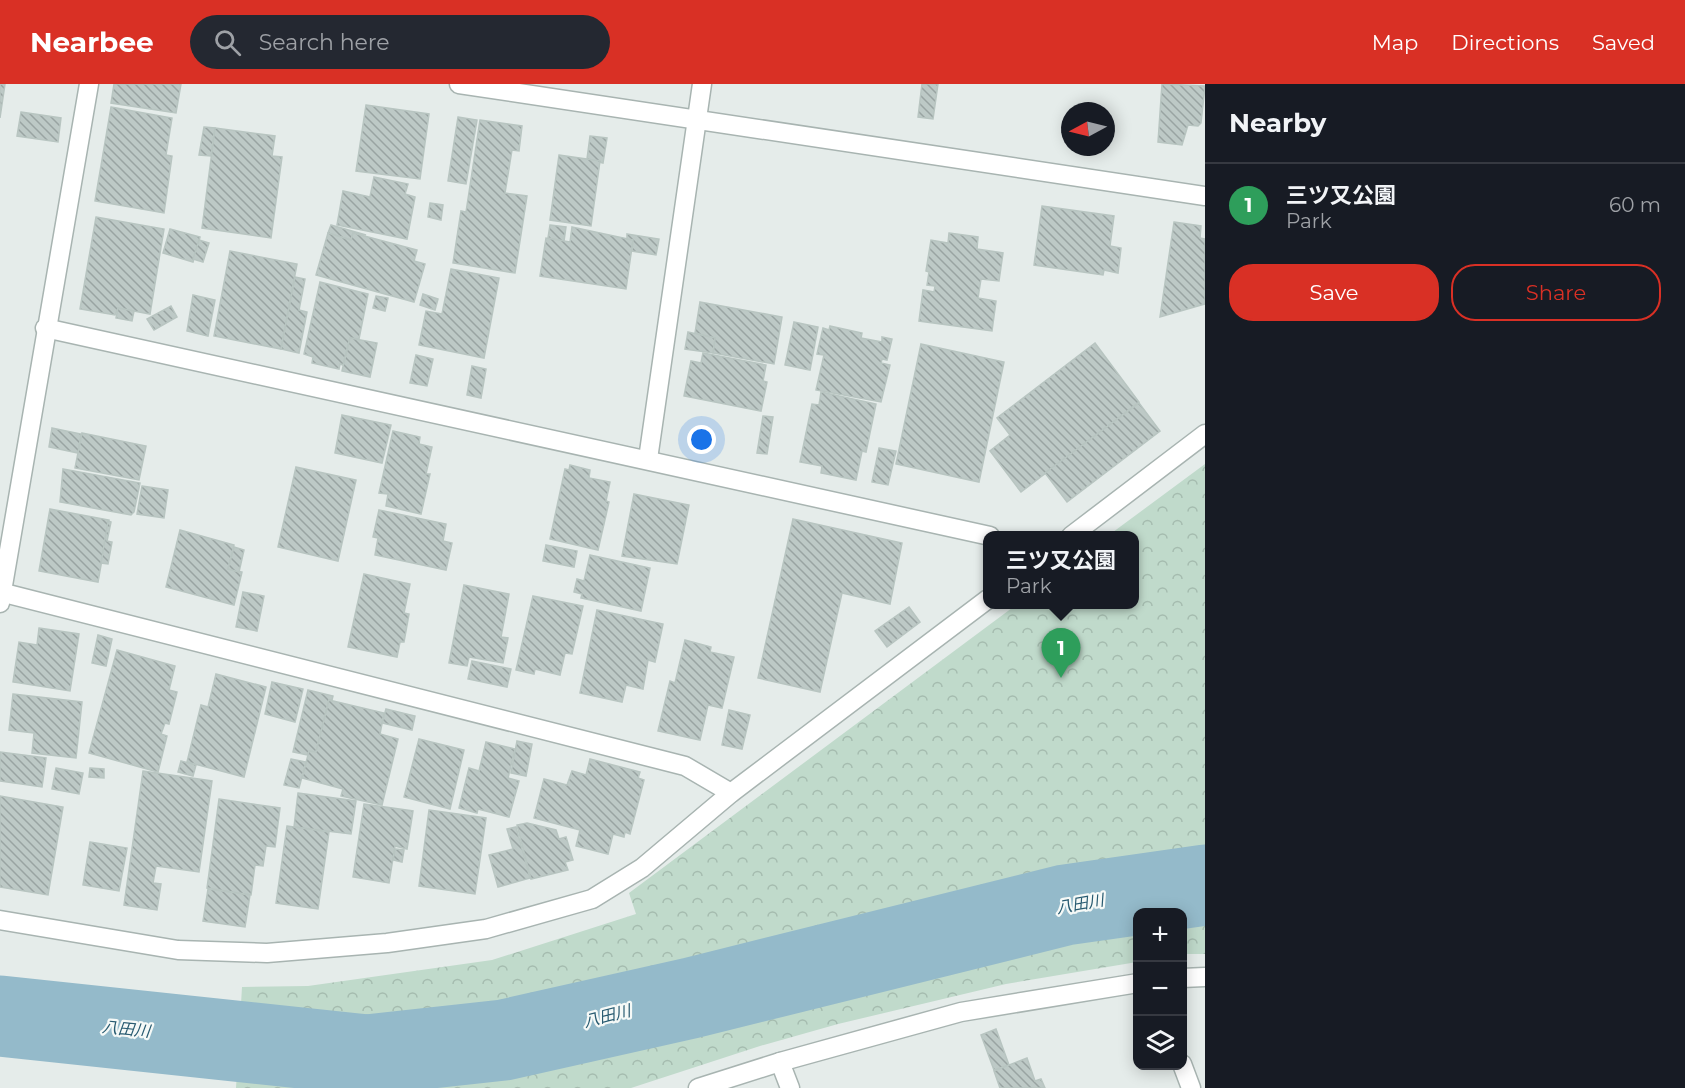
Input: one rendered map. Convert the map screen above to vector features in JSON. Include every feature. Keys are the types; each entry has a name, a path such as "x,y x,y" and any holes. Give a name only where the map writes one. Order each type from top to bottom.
{"street":[{"path":"89,84 45,328 1,596 685,766 731,794"},
{"path":"459,84 1205,196"},
{"path":"648,459 702,84"},
{"path":"45,328 983,534"},
{"path":"1078,531 1205,434"},
{"path":"0,920 178,950 267,954 387,943 486,929 592,899 642,868 731,794 983,602"},
{"path":"1187,978 1205,977"},
{"path":"698,1088 780,1062 961,1012 1133,984"},
{"path":"780,1062 790,1088"},
{"path":"1184,1070 1191,1088"}],"green space":[{"path":"1205,464 1205,954 1187,954 1187,908 1133,908 1133,963 1006,984 838,1024 760,1046 631,1088 236,1088 242,987 308,986 492,960 636,914 629,893 1011,609 1139,609 1139,531 1114,531"}],"building":[{"path":"0,84 5,84 0,118"},
{"path":"114,84 181,84 176,113 111,103"},
{"path":"922,84 938,84 933,119 918,117"},
{"path":"1162,84 1205,86 1201,123 1198,126 1188,125 1182,145 1158,142"},
{"path":"366,105 429,114 420,179 356,171"},
{"path":"111,107 172,118 166,155 172,156 164,213 95,201"},
{"path":"21,112 61,118 58,142 17,136"},
{"path":"458,117 477,120 466,184 448,181"},
{"path":"480,120 522,126 519,151 512,150 505,193 527,196 515,273 453,263 461,211 466,212"},
{"path":"204,127 215,128 211,156 199,155"},
{"path":"215,128 275,136 272,156 282,157 271,238 202,228"},
{"path":"590,136 607,138 603,163 587,159"},
{"path":"559,155 600,161 591,226 550,220"},
{"path":"374,177 408,184 405,194 415,197 407,239 337,225 343,191 370,197"},
{"path":"430,203 443,205 441,220 428,217"},
{"path":"1042,206 1114,216 1110,246 1121,248 1118,273 1104,270 1103,275 1034,265"},
{"path":"96,217 164,229 150,314 118,308 115,315 80,309"},
{"path":"1174,222 1201,226 1200,238 1205,239 1205,304 1160,317"},
{"path":"331,225 366,235 353,233 351,240 328,233"},
{"path":"550,225 566,227 564,241 548,238"},
{"path":"572,227 633,240 626,289 540,276 546,238 570,242"},
{"path":"170,229 200,237 193,262 163,253"},
{"path":"328,233 351,240 353,233 417,250 414,261 425,264 414,302 316,275"},
{"path":"949,233 978,237 977,249 1003,253 999,281 981,279 978,298 996,301 992,331 919,321 923,290 934,292 935,286 927,285 929,272 926,271 931,240 948,243"},
{"path":"627,234 659,239 656,255 632,251 633,240 627,239"},
{"path":"199,240 209,243 203,262 193,259"},
{"path":"230,251 297,264 281,349 214,336"},
{"path":"451,269 499,278 484,358 419,345 426,311 442,314"},
{"path":"295,277 305,279 299,310 307,312 299,353 281,349"},
{"path":"320,282 368,294 359,339 350,338 343,365 340,364 339,369 312,363 313,357 304,354"},
{"path":"423,294 438,299 435,310 420,305"},
{"path":"193,295 215,300 208,336 187,331"},
{"path":"376,296 388,298 385,311 373,308"},
{"path":"700,302 782,317 774,364 713,353 715,338 695,333"},
{"path":"171,306 177,317 154,330 147,319"},
{"path":"118,308 134,311 132,321 116,318"},
{"path":"794,322 818,327 810,370 785,365"},
{"path":"830,326 862,333 861,338 882,342 882,337 892,339 887,360 882,359 881,363 890,365 881,402 816,390 824,355 817,354 823,328 829,330"},
{"path":"688,332 715,338 713,353 685,349"},
{"path":"350,338 377,343 370,377 342,371"},
{"path":"1095,343 1139,402 1021,492 990,451 1010,435 997,418"},
{"path":"921,344 1004,362 979,482 896,464"},
{"path":"703,353 766,365 763,381 767,382 761,411 684,396 691,361 701,363"},
{"path":"416,355 433,359 427,386 410,383"},
{"path":"472,366 486,369 481,398 467,395"},
{"path":"821,392 876,404 866,452 862,451 856,480 821,473 822,466 800,462 812,404 819,405"},
{"path":"1139,403 1160,431 1067,502 1045,473"},
{"path":"342,415 391,425 382,463 335,453"},
{"path":"763,416 773,417 767,454 757,453"},
{"path":"52,428 81,434 78,453 49,447"},
{"path":"393,431 420,437 419,444 432,447 426,474 430,474 421,514 386,506 388,494 379,493"},
{"path":"82,433 146,446 139,480 75,468"},
{"path":"879,448 896,451 888,485 872,482"},
{"path":"570,465 590,470 589,478 610,482 606,501 609,502 598,550 550,539 565,469 569,470"},
{"path":"296,467 356,480 338,561 278,547"},
{"path":"63,469 140,483 134,512 131,515 60,502"},
{"path":"142,486 168,490 164,518 137,514"},
{"path":"634,494 689,505 677,564 622,556"},
{"path":"50,509 109,520 98,582 39,571"},
{"path":"379,510 446,524 443,541 452,543 446,570 375,555 378,538 373,537"},
{"path":"793,519 902,543 890,604 842,593 820,692 758,678"},
{"path":"108,521 111,522 107,541 112,542 108,564 101,563"},
{"path":"180,530 234,545 228,569 242,572 234,605 166,587"},
{"path":"546,545 577,551 574,567 543,561"},
{"path":"234,547 244,550 239,572 228,569"},
{"path":"590,555 650,568 641,611 581,598 582,594 574,592 577,579 584,581"},
{"path":"364,574 410,584 404,613 409,614 404,642 400,642 397,657 348,647"},
{"path":"464,585 509,594 501,637 508,638 503,663 469,657 467,666 449,663"},
{"path":"243,592 264,596 257,631 236,627"},
{"path":"533,596 583,606 572,654 565,653 560,675 535,669 534,674 516,670"},
{"path":"909,607 920,622 887,647 875,631"},
{"path":"597,610 663,624 655,662 648,660 643,689 626,685 622,702 580,693"},
{"path":"39,628 79,634 70,691 13,682 19,642 37,645"},
{"path":"98,635 112,639 106,666 92,663"},
{"path":"685,640 711,647 710,652 734,657 722,708 708,705 700,740 658,731 670,681 675,683"},
{"path":"117,650 175,666 169,690 177,692 169,724 165,723 161,734 167,736 158,772 89,753"},
{"path":"472,661 511,669 507,687 468,679"},
{"path":"216,674 266,687 244,777 187,762 201,705 208,707"},
{"path":"272,682 303,689 295,722 265,714"},
{"path":"308,690 333,696 332,700 329,700 316,752 309,751 307,755 293,752"},
{"path":"13,694 82,702 76,758 32,753 34,733 9,730"},
{"path":"329,700 384,713 380,734 398,739 382,805 341,796 343,789 302,778 309,751 316,752"},
{"path":"386,709 415,716 412,730 382,723"},
{"path":"729,710 750,715 742,749 722,745"},
{"path":"419,739 464,750 450,809 404,797"},
{"path":"517,741 532,744 526,776 511,773"},
{"path":"486,742 515,749 508,778 519,781 509,817 478,809 477,813 459,808 469,768 479,771"},
{"path":"0,752 46,758 42,787 0,781"},
{"path":"291,759 306,762 299,788 284,785"},
{"path":"590,759 640,772 638,778 644,780 630,834 625,832 624,837 613,834 608,854 576,846 580,830 534,818 544,779 567,785 572,771 586,775"},
{"path":"181,761 196,765 193,776 178,772"},
{"path":"56,768 83,773 79,794 52,789"},
{"path":"90,768 104,769 104,778 89,777"},
{"path":"143,771 212,781 199,872 156,866 153,883 161,884 157,910 124,905"},
{"path":"298,793 356,801 351,834 294,827"},
{"path":"0,796 63,807 48,895 0,887"},
{"path":"219,799 280,808 275,847 266,846 263,866 255,865 251,895 207,888"},
{"path":"364,804 413,811 407,849 395,846 389,883 353,877"},
{"path":"429,810 486,818 475,894 419,886"},
{"path":"527,823 556,830 559,839 566,837 573,860 565,862 568,870 531,879 517,825"},
{"path":"287,826 329,832 318,909 276,903"},
{"path":"516,827 530,878 498,887 489,855 513,849 507,829"},
{"path":"90,842 127,848 119,891 83,885"},
{"path":"395,849 404,850 402,862 393,860"},
{"path":"208,889 250,895 245,927 203,921"},
{"path":"996,1029 1009,1065 994,1070 981,1035"},
{"path":"1027,1058 1035,1081 1041,1079 1045,1088 1000,1088 994,1071"}],"waterway":[{"name":"八田川","path":"0,1016 367,1055 504,1040 691,998 1065,905 1205,885"}],"place":[{"name":"三ツ又公園","path":"1061,678"}]}
